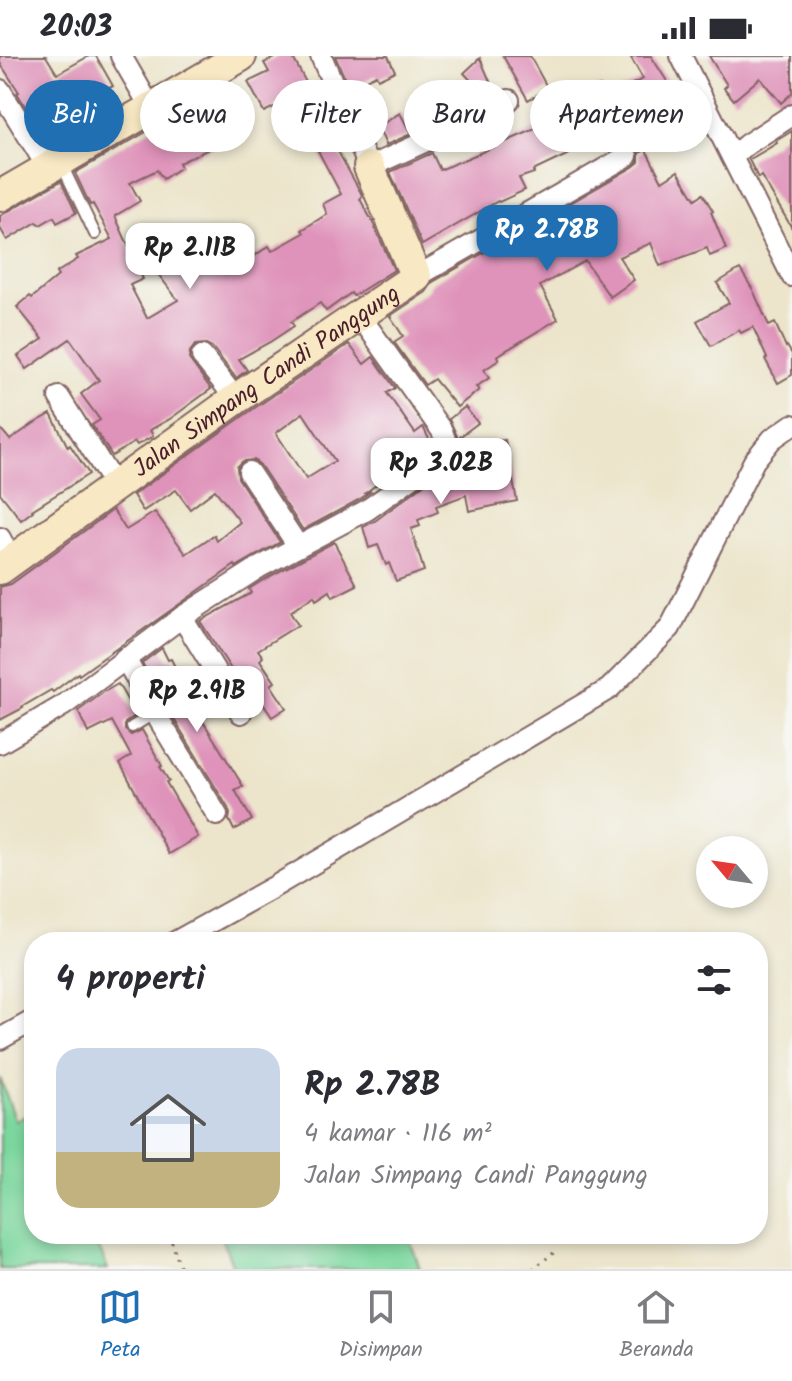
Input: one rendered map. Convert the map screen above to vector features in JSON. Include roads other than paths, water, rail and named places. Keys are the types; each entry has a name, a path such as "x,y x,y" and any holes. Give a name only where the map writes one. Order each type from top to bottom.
{"street":[{"path":"121,56 140,89"},
{"path":"200,80 241,56"},
{"name":"Jalan Simpang Candi Panggung","path":"4,556 115,486 236,399 416,277 321,56"},
{"path":"682,56 792,276"},
{"path":"0,90 54,165"},
{"path":"0,196 140,114"},
{"path":"732,157 792,115"},
{"path":"369,167 404,151"},
{"path":"416,277 627,156"},
{"path":"0,743 64,705 182,617 258,568 367,510 431,464 442,452 447,445 442,431 360,316"},
{"path":"202,356 236,399"},
{"path":"59,397 115,486"},
{"path":"193,932 609,689 670,628 754,461 772,439 792,425"},
{"path":"249,472 298,546"},
{"path":"182,617 241,713"},
{"path":"125,658 217,815"},
{"path":"0,1039 24,1026"}],"lane":[{"path":"54,165 95,234"},
{"path":"132,727 155,713"}]}
